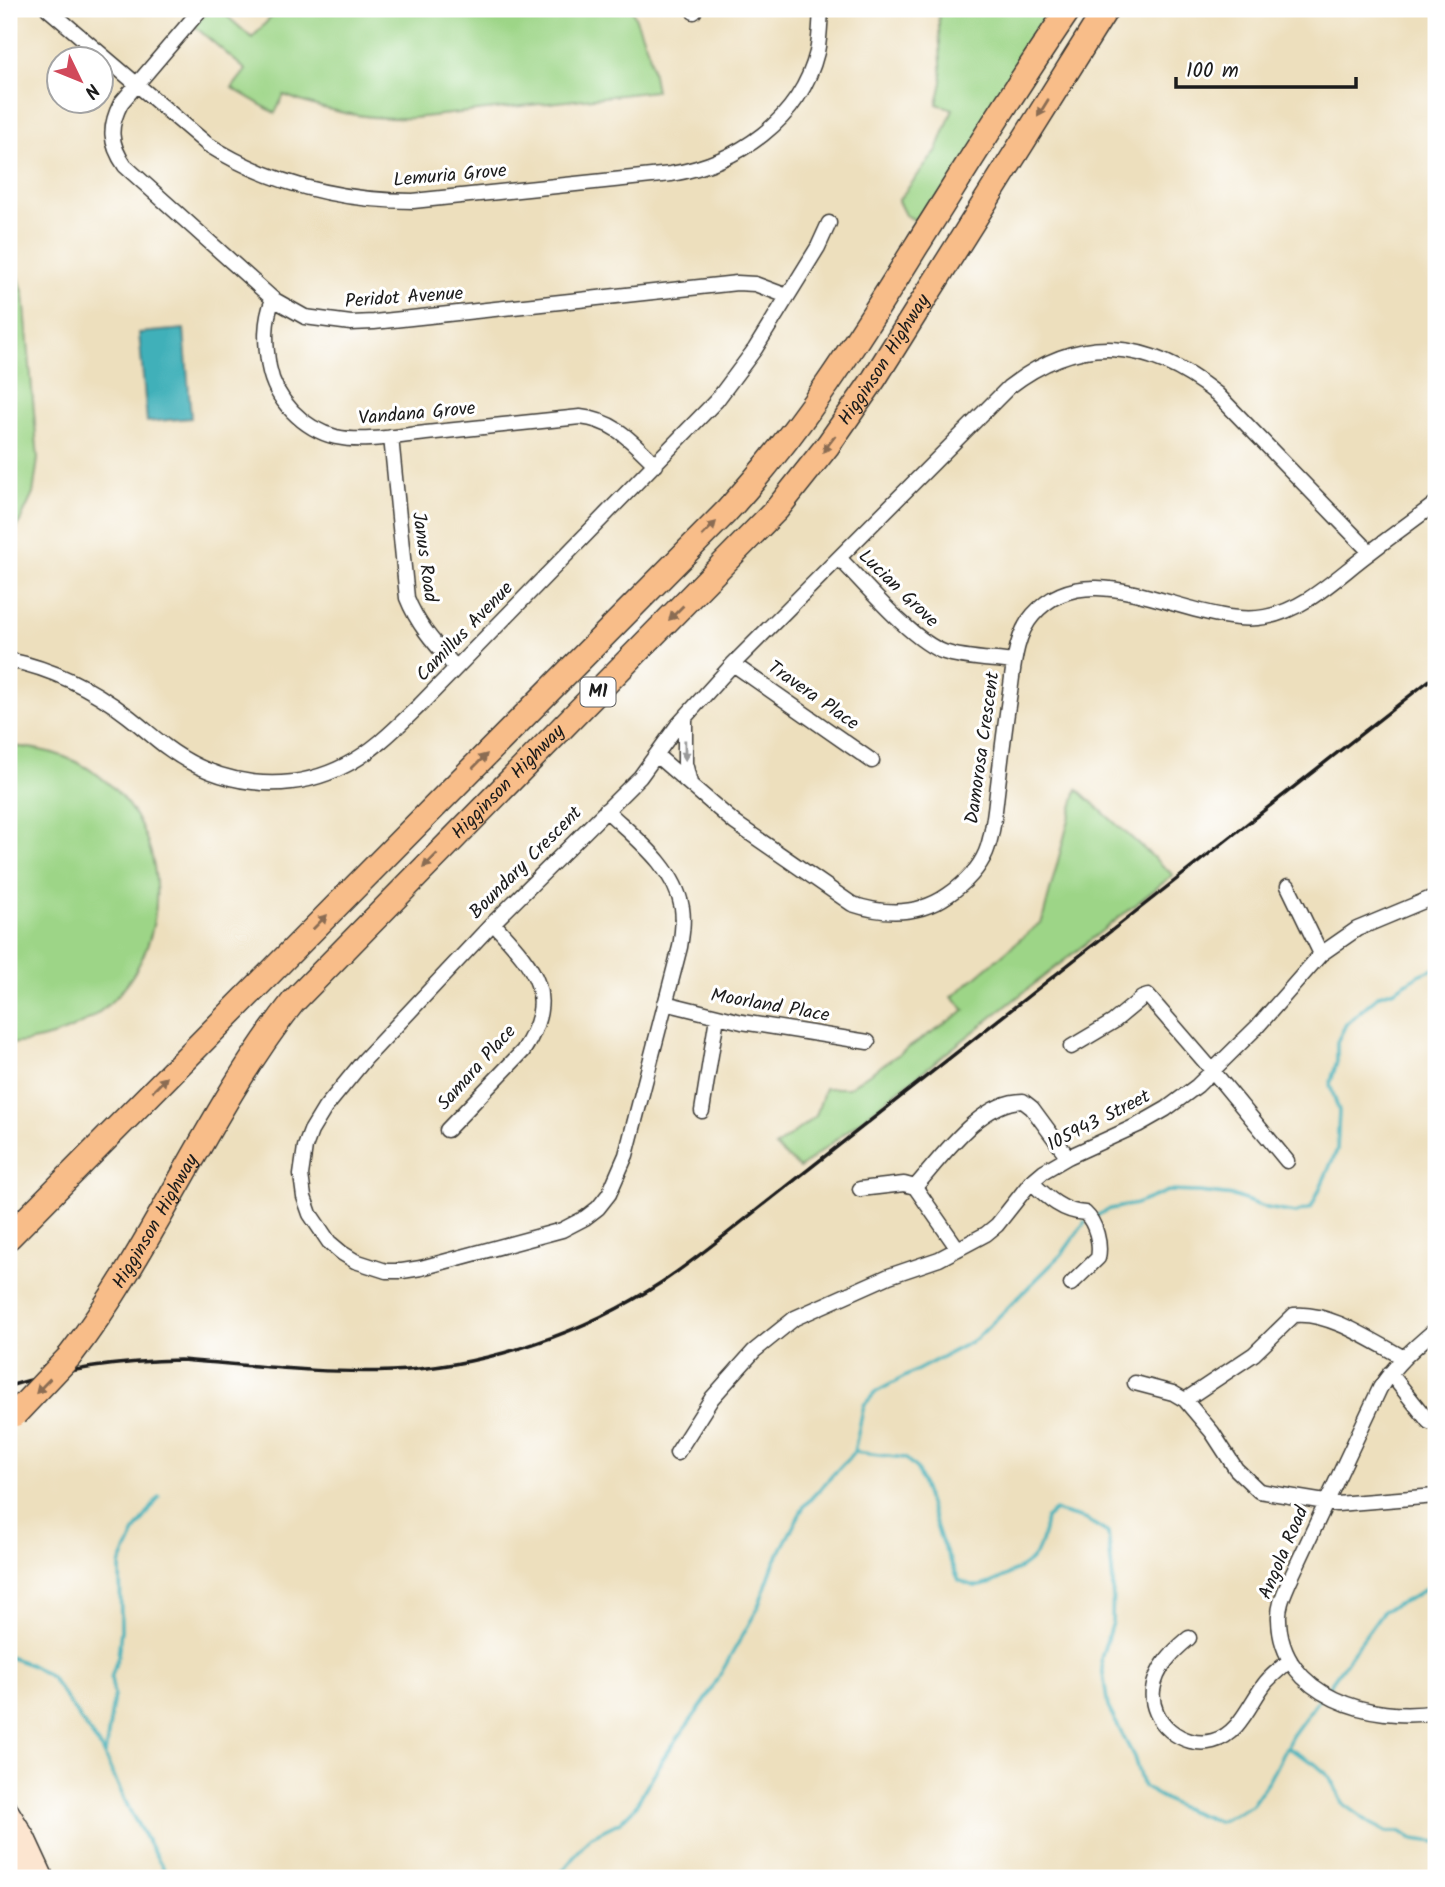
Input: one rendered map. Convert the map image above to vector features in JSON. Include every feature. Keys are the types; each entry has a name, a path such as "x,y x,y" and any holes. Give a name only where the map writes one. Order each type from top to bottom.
{"highway":[{"name":"Higginson Highway","path":"9,1237 762,473 838,372 1068,9"},
{"name":"Higginson Highway","path":"12,1417 69,1357 93,1326 250,1060 293,1002 732,556 806,475 874,379 1071,62 1108,9"},
{"path":"9,1220 136,1108"}],"street":[{"name":"Lemuria Grove","path":"48,9 206,144 236,162 286,183 340,196 384,201 413,201 671,174 707,166 731,156 753,143 786,112 800,94 817,51 821,9"},
{"name":"Peridot Avenue","path":"201,9 121,103 113,119 113,144 125,166 273,299 305,317 351,323 737,284 755,284 787,296"},
{"name":"Camillus Avenue","path":"9,660 82,686 121,711 194,766 215,775 262,783 310,779 348,764 390,734 656,465 735,379 830,223"},
{"name":"Vandana Grove","path":"273,299 264,331 271,379 284,401 298,417 332,436 352,440 580,417 611,424 656,465"},
{"path":"606,810 640,776 685,717 733,664 839,558 1017,381 1032,369 1057,359 1104,349 1154,356 1197,378 1217,394 1370,552"},
{"name":"Janus Road","path":"391,437 407,598 414,617 456,668"},
{"name":"Damorosa Crescent","path":"656,755 734,823 852,904 872,911 918,911 941,900 964,884 979,867 986,852 1014,662 1028,622 1040,607 1063,593 1102,587 1223,617 1265,617 1287,611 1311,597 1436,503"},
{"name":"Lucian Grove","path":"839,558 929,646 958,655 1014,662"},
{"name":"Travera Place","path":"733,664 872,761"},
{"path":"685,717 685,763 690,783"},
{"name":"Boundary Crescent","path":"606,810 658,862 679,895 683,926 680,947 621,1170 609,1194 592,1213 562,1230 421,1268 386,1270 355,1261 342,1253 317,1227 304,1197 302,1161 311,1131 325,1108 365,1059 493,923 606,810"},
{"path":"1288,886 1321,954"},
{"name":"105943 Street","path":"677,1453 712,1398 754,1351 795,1318 889,1276 939,1259 986,1234 997,1225 1031,1182 1044,1171 1166,1109 1197,1086 1277,1006 1321,954 1357,929 1436,896"},
{"name":"Samara Place","path":"447,1130 523,1051 533,1036 540,1012 539,987 531,966 493,923"},
{"path":"1071,1047 1113,1022 1144,997 1151,998 1287,1161"},
{"name":"Moorland Place","path":"666,1003 717,1017 868,1042"},
{"path":"702,1111 717,1017"},
{"path":"915,1187 958,1137 974,1123 991,1112 1019,1101 1032,1108 1068,1157"},
{"path":"1031,1182 1058,1205 1085,1213 1093,1224 1099,1242 1098,1258 1072,1284"},
{"path":"860,1189 904,1184 915,1187 958,1249"},
{"path":"1185,1401 1254,1354 1294,1315 1341,1325 1404,1358"},
{"name":"Angola Road","path":"1436,1329 1390,1373 1351,1446 1279,1608 1280,1633 1290,1660 1305,1679 1325,1695 1343,1704 1379,1713 1415,1715 1436,1712"},
{"path":"1390,1373 1429,1422"},
{"path":"1135,1383 1164,1390 1185,1401 1212,1432 1250,1485 1267,1494 1348,1505 1436,1496"},
{"path":"1189,1638 1166,1660 1152,1692 1159,1718 1164,1725 1190,1741 1213,1741 1231,1731 1268,1680 1290,1660"},
{"path":"9,1811 25,1837 44,1878"},
{"path":"9,1842 28,1878"}],"green space":[{"path":"210,9 219,9 252,38 270,18 283,9 632,9 649,53 656,91 414,118 348,114 284,95 275,113 232,88 246,70 194,26"},
{"path":"938,9 1068,9 927,226 905,215 898,201 937,150 953,109 937,104 942,82"},
{"path":"9,246 24,295 38,459 33,494 9,539"},
{"path":"9,746 73,761 119,794 147,841 156,893 147,946 120,993 74,1028 9,1044"},
{"path":"1077,789 1173,875 800,1168 775,1147 816,1116 825,1088 848,1088 965,1010 952,997 1042,921"}],"water":[{"path":"184,329 191,418 147,422 139,333"}],"waterway":[{"path":"1094,1217 1110,1209 1136,1204 1168,1191 1234,1196 1267,1208 1295,1213 1311,1208 1337,1150 1339,1111 1330,1085 1337,1061 1337,1042 1346,1024 1379,995 1395,990 1436,968"},
{"path":"557,1878 590,1837 620,1822 634,1808 664,1757 705,1701 757,1610 774,1563 804,1506 854,1452 864,1405 876,1392 976,1339 1062,1254 1085,1222"},
{"path":"854,1452 905,1458 917,1469 941,1540 959,1580 971,1585 981,1586 997,1580 1029,1561 1039,1547 1046,1518 1055,1511 1087,1520 1108,1533 1113,1581 1112,1622 1101,1659 1108,1707 1134,1757 1143,1787 1179,1807 1219,1822 1251,1806 1269,1780 1292,1736 1321,1696"},
{"path":"105,1755 114,1695 111,1678 118,1656 121,1630 120,1565 136,1530 159,1497"},
{"path":"1326,1690 1383,1611 1413,1597 1436,1581"},
{"path":"9,1657 31,1665 51,1677 100,1747 131,1813 169,1878"},
{"path":"1286,1747 1314,1763 1330,1777 1342,1803 1371,1824 1387,1832 1401,1832 1413,1839 1436,1842"}],"railway":[{"path":"9,1386 115,1364 180,1360 339,1371 428,1368 533,1344 600,1317 632,1301 701,1254 1436,675"}]}
